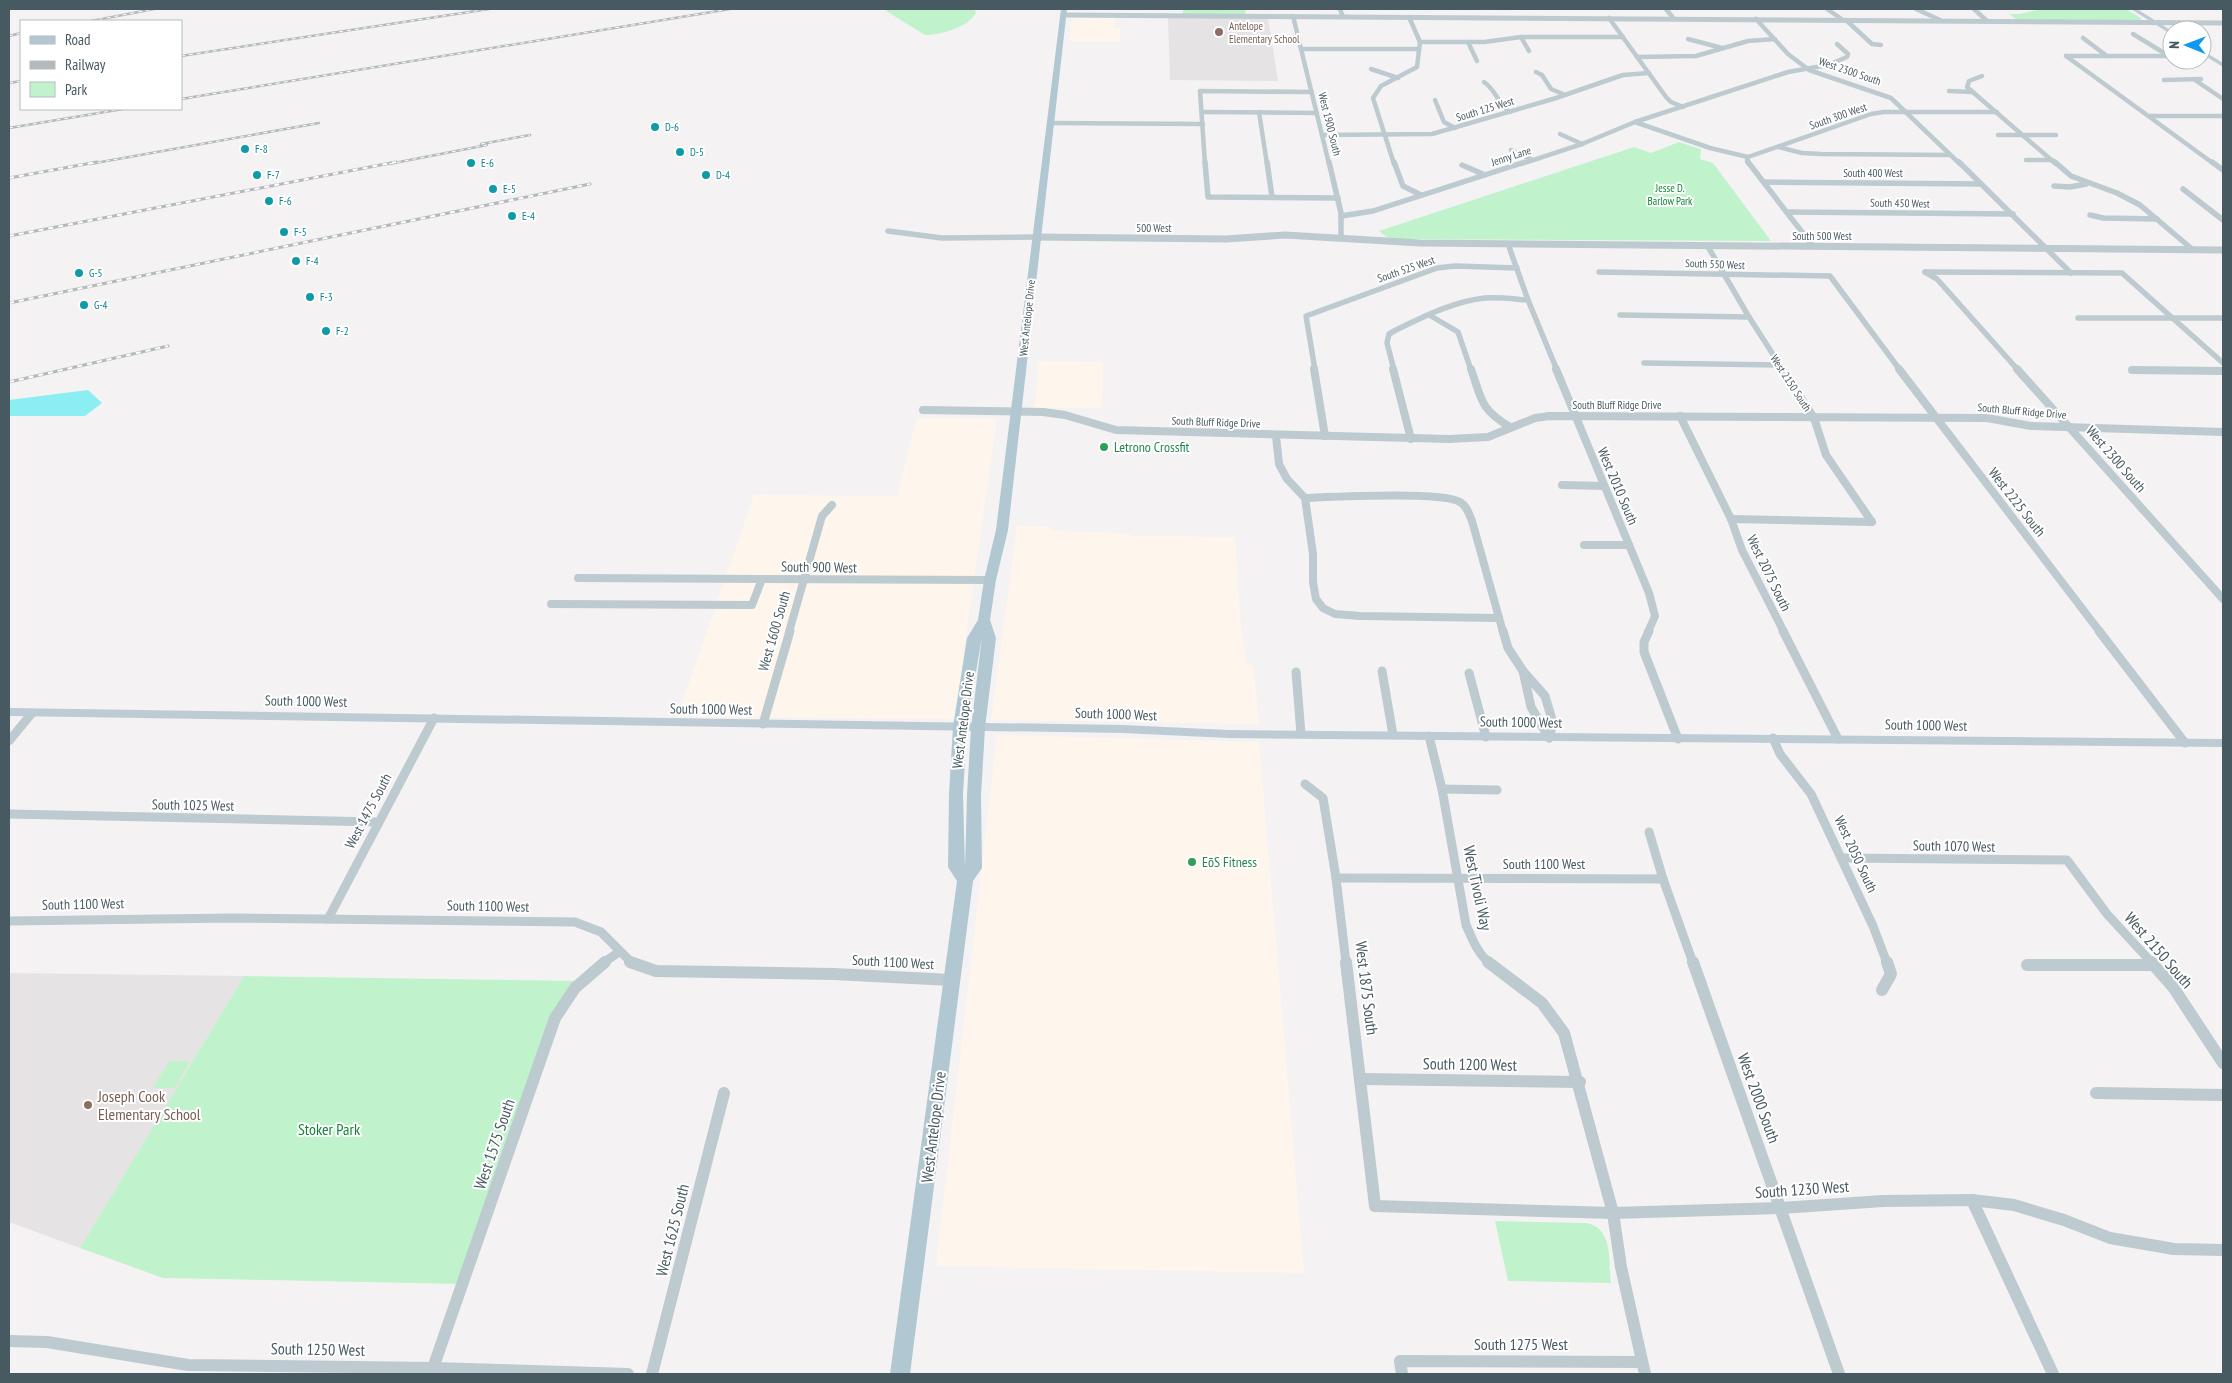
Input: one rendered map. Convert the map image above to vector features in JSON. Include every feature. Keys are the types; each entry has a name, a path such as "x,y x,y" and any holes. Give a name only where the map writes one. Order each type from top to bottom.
{"main road":[{"path":"2134,9 2162,27"},
{"name":"West Antelope Drive","path":"966,880 956,867 956,794 960,728 974,638 984,620 990,580 1002,530 1063,12"},
{"path":"2212,57 2223,65"},
{"name":"West Antelope Drive","path":"900,1374 951,980 966,880 974,868 974,796 978,728 990,638 984,620"},
{"name":"South 1000 West","path":"9,712 1123,729 1228,734 2223,743"}],"street":[{"path":"1177,9 1177,16"},
{"path":"1340,9 1343,17"},
{"path":"1566,9 1572,18"},
{"path":"1666,9 1674,19"},
{"path":"1828,9 1872,44 1881,45"},
{"path":"1916,9 1940,20"},
{"path":"1974,9 1988,21"},
{"path":"1063,12 1177,16 2223,23"},
{"name":"West 1900 South","path":"1293,16 1342,216 1341,237"},
{"path":"1409,17 1420,42 1417,67 1383,84 1376,90 1373,98 1400,182 1403,186 1421,195"},
{"path":"1609,18 1666,97 1671,102 1683,106"},
{"name":"West 2300 South","path":"1756,19 1799,64 1808,69 1876,91 1891,98 2013,214 2071,273"},
{"path":"2133,34 2162,51"},
{"path":"1420,42 1484,42 1520,36 1623,38"},
{"path":"1520,36 1529,51"},
{"path":"2083,38 2108,56"},
{"path":"1688,39 1722,48"},
{"path":"1637,57 1685,58 1748,41 1776,39"},
{"path":"1468,42 1477,60"},
{"name":"Jenny Lane","path":"1342,216 1356,215 1533,160 1582,144 1635,122 1788,72 1828,65 1847,57 1848,54 1838,44"},
{"path":"1301,49 1418,49"},
{"path":"2162,56 2066,56 2223,170"},
{"path":"1371,69 1398,78"},
{"path":"1536,72 1542,75 1551,89 1563,94"},
{"name":"South 125 West","path":"1322,135 1422,136 1510,112 1623,75 1649,73"},
{"path":"1982,76 1969,81 1968,87 2070,176 2086,184 2131,199 2192,250"},
{"path":"2164,80 2198,80 2223,99"},
{"path":"1484,82 1489,84 1500,107 1510,112"},
{"path":"1312,92 1200,91 1208,197 1338,198"},
{"path":"1949,92 1973,92"},
{"path":"1435,100 1444,122 1456,128"},
{"path":"1202,112 1317,113"},
{"path":"1259,112 1272,196"},
{"name":"South 300 West","path":"1748,157 1872,114 1997,112"},
{"path":"2148,116 2223,116"},
{"path":"1049,122 1203,124"},
{"path":"1635,122 1710,148 1748,157 1747,161 1812,245"},
{"path":"1560,134 1582,144"},
{"path":"1998,135 2056,135"},
{"path":"1778,147 1802,153 1821,154 1950,155"},
{"path":"1510,150 1533,160"},
{"path":"2026,160 2052,160"},
{"path":"1462,165 1485,175"},
{"name":"South 400 West","path":"1764,182 1980,184"},
{"path":"2054,186 2070,187 2086,184"},
{"path":"2183,188 2223,220"},
{"name":"South 450 West","path":"1787,212 2013,214"},
{"path":"2090,215 2103,218 2157,219"},
{"name":"500 West","path":"888,231 909,236 930,237 1226,238 1285,235 1420,243"},
{"name":"South 500 West","path":"1420,243 2223,250"},
{"name":"West 2010 South","path":"1508,244 1528,300 1654,608 1655,616 1644,642 1644,652 1678,738"},
{"name":"West 2150 South","path":"1707,245 1749,317 1814,418 1826,455 1872,522"},
{"name":"South 525 West","path":"1325,436 1306,316 1437,268 1455,266 1517,268"},
{"name":"South 550 West","path":"1599,272 1830,276"},
{"name":"West 2300 South","path":"2071,273 1925,272 1937,280 2071,427 2223,600"},
{"path":"2071,273 2122,273 2223,363"},
{"name":"West 2225 South","path":"1830,276 1936,418 2185,742"},
{"path":"1411,439 1387,343 1389,334 1400,327 1478,299 1528,300"},
{"path":"1620,315 1749,317"},
{"path":"1431,316 1458,332 1484,407 1510,427"},
{"path":"2078,318 2223,318"},
{"path":"1644,363 1779,365"},
{"path":"2132,370 2223,371"},
{"name":"South Bluff Ridge Drive","path":"922,410 1065,415 1116,430 1411,439 1479,438 1499,433 1534,418 1549,416 1988,418 2031,426 2223,432"},
{"name":"West 2075 South","path":"1680,416 1731,519 1742,550 1838,739"},
{"path":"1276,436 1278,464 1287,479 1305,498 1313,554 1316,599 1326,611 1335,614 1360,616 1499,618"},
{"path":"1562,485 1604,486"},
{"path":"1305,498 1436,496 1462,503 1468,508 1510,652 1523,671 1545,696 1553,723 1550,738"},
{"name":"West 1600 South","path":"763,724 822,516 832,504"},
{"path":"1731,519 1872,522"},
{"path":"1584,544 1629,545"},
{"name":"South 900 West","path":"578,578 990,580"},
{"path":"551,604 752,606 762,579"},
{"path":"1382,671 1393,735"},
{"path":"1523,671 1523,682 1537,724 1550,738"},
{"path":"1296,672 1302,734"},
{"path":"1469,673 1486,737"},
{"path":"9,741 32,713"},
{"name":"West 1475 South","path":"328,919 377,822 434,718"},
{"name":"West Tivoli Way","path":"1429,736 1442,789 1466,925 1485,960 1542,1002 1564,1033 1580,1082 1613,1213 1621,1267 1644,1368"},
{"name":"West 2050 South","path":"1773,738 1780,754 1811,794 1873,926 1891,974 1882,990"},
{"name":"West 1875 South","path":"1305,784 1323,798 1336,878 1375,1206"},
{"path":"1442,789 1497,790"},
{"name":"South 1025 West","path":"9,814 377,822"},
{"name":"West 2000 South","path":"1649,832 1663,879 1781,1208 1838,1374"},
{"name":"South 1070 West","path":"1841,858 2067,860"},
{"name":"West 2150 South","path":"2067,860 2107,914 2183,1002 2223,1063"},
{"name":"South 1100 West","path":"1336,878 1458,880 1663,879"},
{"name":"South 1100 West","path":"10,923 101,918 575,922 601,932 631,963 656,971 834,974 951,980"},
{"name":"West 1575 South","path":"434,1368 555,1018 565,998 582,978 619,952"},
{"path":"2026,965 2152,965"},
{"name":"South 1200 West","path":"1360,1079 1580,1082"},
{"name":"West 1625 South","path":"652,1374 724,1093"},
{"path":"2096,1093 2223,1095"},
{"path":"1972,1200 2053,1374"},
{"name":"South 1230 West","path":"1375,1206 1613,1213 1781,1208 1883,1201 1972,1200 2014,1205 2064,1220 2110,1238 2174,1249 2223,1250"},
{"name":"South 1250 West","path":"9,1341 46,1342 188,1365 434,1368 628,1374"},
{"name":"South 1275 West","path":"1401,1368 1644,1368"}],"shaded area":[{"path":"1115,17 1114,28 1120,28 1120,41 1069,41 1072,18"},
{"path":"1168,17 1268,18 1278,81 1170,80"},
{"path":"1039,361 1103,362 1102,408 1035,408"},
{"path":"917,418 997,419 954,719 677,717 754,495 897,496"},
{"path":"1017,526 1044,526 1055,531 1123,533 1134,536 1235,537 1240,616 1246,664 1253,665 1259,724 991,720"},
{"path":"997,735 1259,742 1304,1273 936,1266"},
{"name":"Joseph Cook Elementary School","path":"9,973 244,976 80,1248 9,1222"}],"green space":[{"path":"883,9 974,9 976,12 968,22 961,26 938,34 925,35"},
{"path":"1183,9 1245,9 1246,15 1183,14"},
{"path":"2041,9 2126,9 2141,18 2140,20 2017,20 2009,14 2020,14"},
{"name":"Jesse D. Barlow Park","path":"1679,142 1701,149 1700,159 1713,163 1771,241 1389,239 1379,231 1634,147 1651,153"},
{"name":"Stoker Park","path":"244,976 577,981 564,1002 463,1284 163,1278 80,1248"},
{"path":"169,1061 190,1061 175,1088 153,1088"},
{"path":"1495,1221 1586,1223 1595,1226 1601,1231 1608,1247 1611,1283 1508,1281"}],"water":[{"path":"88,390 102,403 85,416 9,416 9,400"}],"railway":[{"path":"96,20 154,9"},
{"path":"182,56 489,9"},
{"path":"182,99 730,9"},
{"path":"9,36 20,33"},
{"path":"9,83 20,81"},
{"path":"9,128 117,110"},
{"path":"90,164 319,123"},
{"path":"481,144 530,135"},
{"path":"389,164 487,145"},
{"path":"9,178 97,162"},
{"path":"9,236 396,162"},
{"path":"9,303 590,184"},
{"path":"9,382 168,346"}],"place":[{"name":"Antelope Elementary School","path":"1219,32"},
{"name":"D-6","path":"655,127"},
{"name":"F-8","path":"245,149"},
{"name":"D-5","path":"680,152"},
{"name":"E-6","path":"471,163"},
{"name":"F-7","path":"257,175"},
{"name":"D-4","path":"706,175"},
{"name":"E-5","path":"493,189"},
{"name":"F-6","path":"269,201"},
{"name":"E-4","path":"512,216"},
{"name":"F-5","path":"284,232"},
{"name":"F-4","path":"296,261"},
{"name":"G-5","path":"79,273"},
{"name":"F-3","path":"310,297"},
{"name":"G-4","path":"84,305"},
{"name":"F-2","path":"326,331"},
{"name":"Letrono Crossfit","path":"1104,447"},
{"name":"EōS Fitness","path":"1192,862"},
{"name":"Joseph Cook Elementary School","path":"88,1105"}]}
